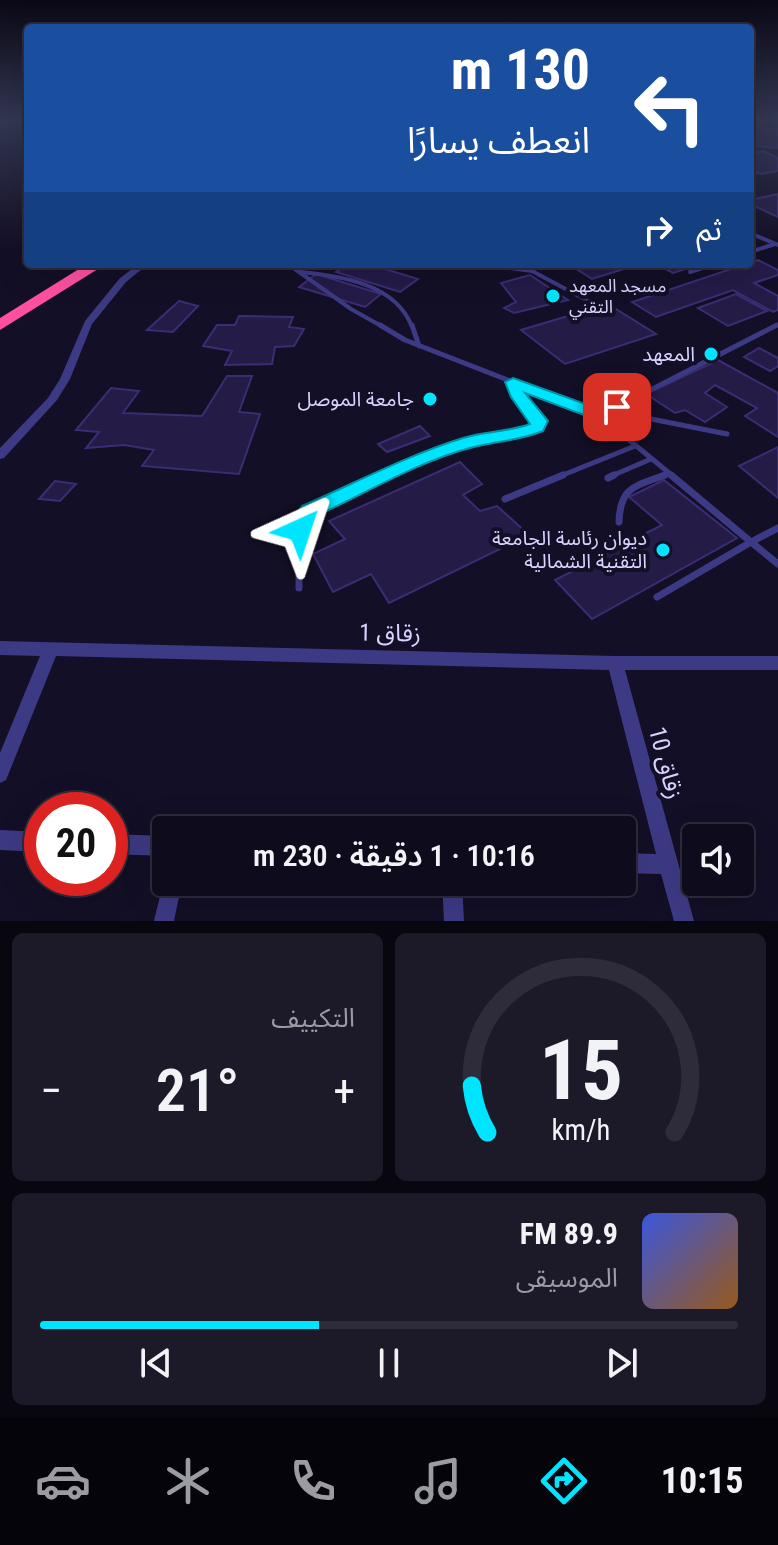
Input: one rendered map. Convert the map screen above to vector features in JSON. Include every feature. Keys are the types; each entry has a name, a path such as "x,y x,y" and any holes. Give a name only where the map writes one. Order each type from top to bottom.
{"highway":[{"path":"0,307 64,268"},
{"path":"0,325 92,268"}],"street":[{"path":"0,455 52,400 65,379 88,323 123,280 139,268"},
{"name":"زقاق 1","path":"0,648 615,663 778,663"},
{"path":"0,774 51,649"},
{"name":"زقاق 10","path":"615,663 684,921"},
{"path":"0,840 24,841"},
{"path":"128,845 152,846"},
{"path":"636,863 668,864"},
{"path":"164,921 169,896"},
{"path":"453,896 454,921"}],"lane":[{"path":"754,235 776,245"},
{"path":"754,251 776,245"},
{"path":"294,268 361,314 419,346 600,416 778,564"},
{"path":"510,268 532,271 592,303"},
{"path":"690,272 702,268"},
{"path":"299,272 333,276 390,296 404,310 419,346"},
{"path":"600,416 778,325"},
{"path":"299,588 300,530 309,511 447,449 486,438 516,435 537,427 540,421 519,397 513,382"},
{"path":"617,407 641,417 727,434"},
{"path":"505,499 635,446"},
{"path":"608,478 651,459"},
{"path":"619,522 618,500 624,492 669,474"},
{"path":"657,597 778,528"}],"building":[{"path":"754,164 778,164 778,171 754,172"},
{"path":"778,194 778,217 754,206 754,199"},
{"path":"758,260 778,270 778,275 754,283 778,296 778,310 773,312 733,290 656,317 632,302 734,268 754,268 754,261"},
{"path":"342,268 382,268 418,279 400,292 336,272"},
{"path":"575,268 627,268 592,279"},
{"path":"664,268 689,268 673,273"},
{"path":"316,274 381,294 365,307 299,287"},
{"path":"530,275 568,300 514,313 504,308 516,302 501,283"},
{"path":"736,294 767,311 728,326 698,308"},
{"path":"179,301 198,306 173,332 147,330"},
{"path":"608,304 656,334 565,364 521,330"},
{"path":"239,316 293,317 289,327 304,329 294,346 275,347 272,364 225,365 232,351 203,346 217,325 235,325"},
{"path":"759,348 778,358 778,366 770,371 744,357"},
{"path":"718,360 778,393 778,437 745,416 757,408 715,385 705,393 727,407 705,422 685,410 675,413 646,394"},
{"path":"227,376 252,376 239,412 260,414 239,474 142,466 154,450 124,445 86,448 99,432 76,430 111,388 139,391 123,413 202,416"},
{"path":"420,426 430,436 387,452 378,444"},
{"path":"778,447 778,498 739,466"},
{"path":"460,462 482,484 463,495 480,511 497,506 529,535 389,603 371,574 333,592 313,554 345,539 329,521"},
{"path":"664,480 737,538 592,619 555,580 662,525 629,497"},
{"path":"55,481 76,484 60,501 39,499"}],"place":[{"name":"مسجد المعهد التقني","path":"553,296"},
{"name":"المعهد","path":"711,354"},
{"name":"جامعة الموصل","path":"430,399"},
{"name":"ديوان رئاسة الجامعة التقنية الشمالية","path":"663,550"}],"route":[{"path":"300,530 309,511 436,453 486,438 531,432 540,421 519,397 513,382 600,416 617,407"}]}
